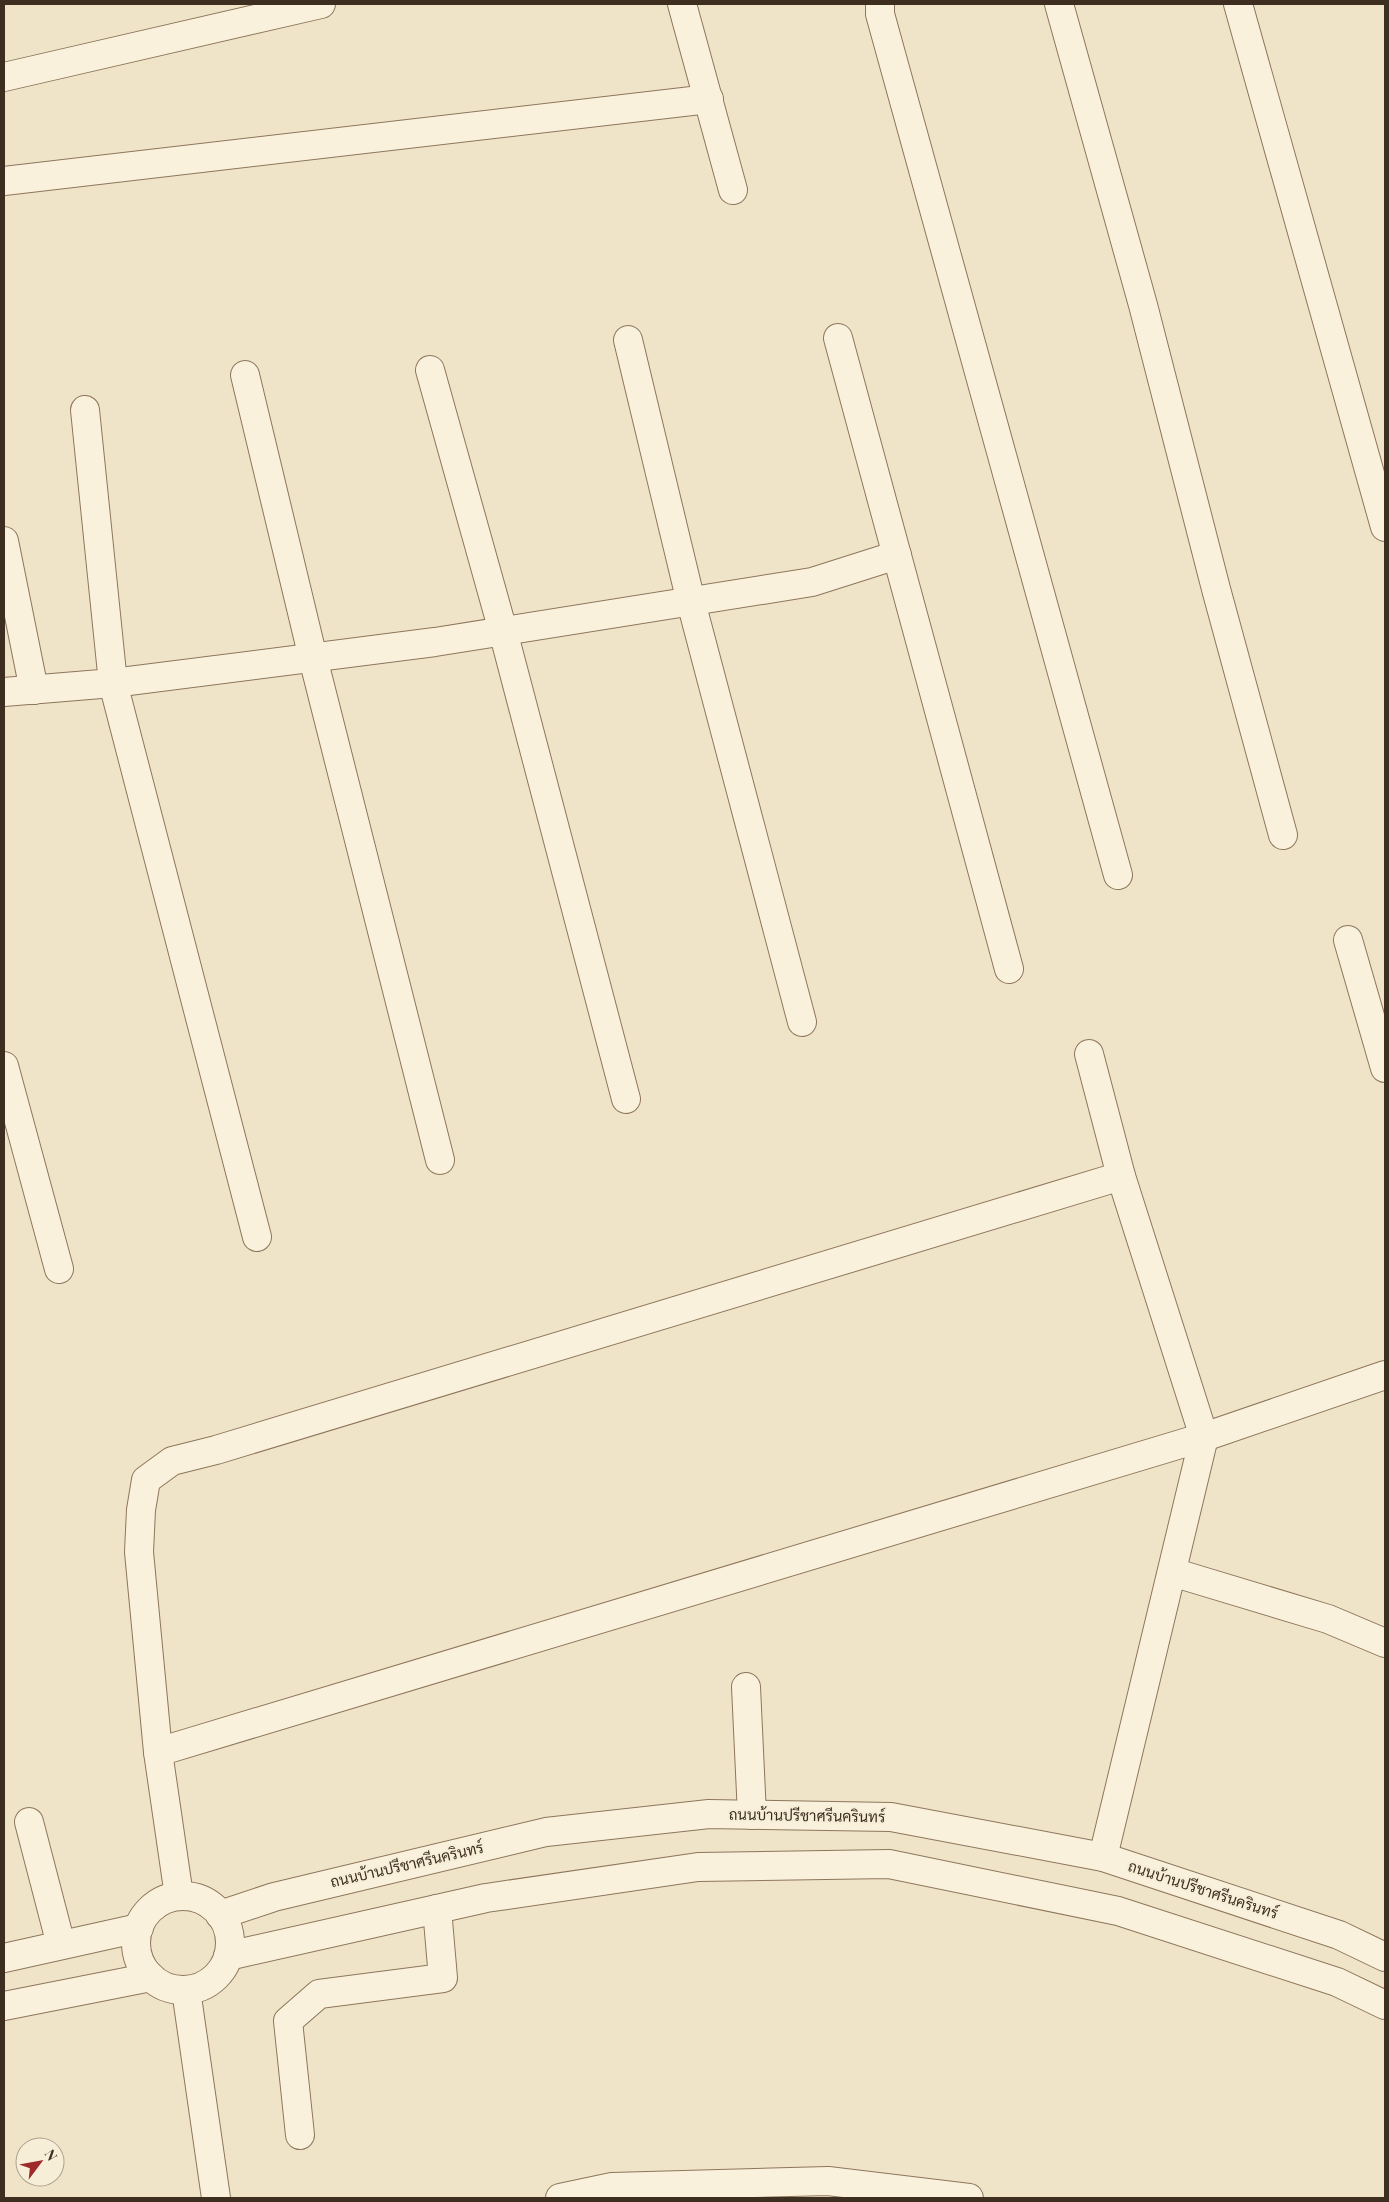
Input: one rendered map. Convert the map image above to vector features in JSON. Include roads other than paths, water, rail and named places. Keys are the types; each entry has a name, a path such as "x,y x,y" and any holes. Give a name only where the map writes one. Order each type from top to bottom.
{"street":[{"path":"4,77 321,4"},
{"path":"682,4 734,190"},
{"path":"880,4 880,14 885,33 1118,875"},
{"path":"1059,4 1143,305 1218,598 1283,835"},
{"path":"1238,4 1385,527"},
{"path":"4,181 709,99"},
{"path":"838,338 1009,968"},
{"path":"628,340 691,602 802,1022"},
{"path":"430,370 503,631 626,1098"},
{"path":"245,375 313,658 440,1160"},
{"path":"85,410 113,683 257,1237"},
{"path":"4,541 34,690"},
{"path":"4,692 113,683 313,658 503,631 812,582 897,555"},
{"path":"1348,940 1385,1068"},
{"path":"1089,1054 1121,1176 1204,1437 1104,1857"},
{"path":"4,1066 59,1269"},
{"path":"179,1896 158,1752 139,1544 141,1510 146,1480 172,1462 1121,1176"},
{"path":"158,1752 1204,1437 1385,1375"},
{"path":"1172,1572 1328,1619 1385,1643"},
{"path":"746,1687 752,1815"},
{"name":"ถนนบ้านปรีชาศรีนครินทร์","path":"220,1915 274,1897 546,1832 709,1814 891,1817 1104,1857 1339,1935 1385,1956"},
{"path":"29,1822 61,1945"},
{"path":"228,1956 486,1898 698,1867 890,1864 1118,1911 1338,1982 1385,2005"},
{"path":"179,1896 194,1898 209,1904 220,1915 227,1929 230,1944 228,1956 219,1974 207,1984 186,1990 164,1986 151,1978 142,1965 137,1951 136,1936 150,1909 163,1901 179,1896"},
{"path":"300,2135 288,2021 319,1994 443,1978 437,1909"},
{"path":"4,1958 139,1928"},
{"path":"4,2006 151,1978"},
{"path":"186,1990 216,2198"},
{"path":"560,2198 612,2187 828,2181 969,2198"}]}
